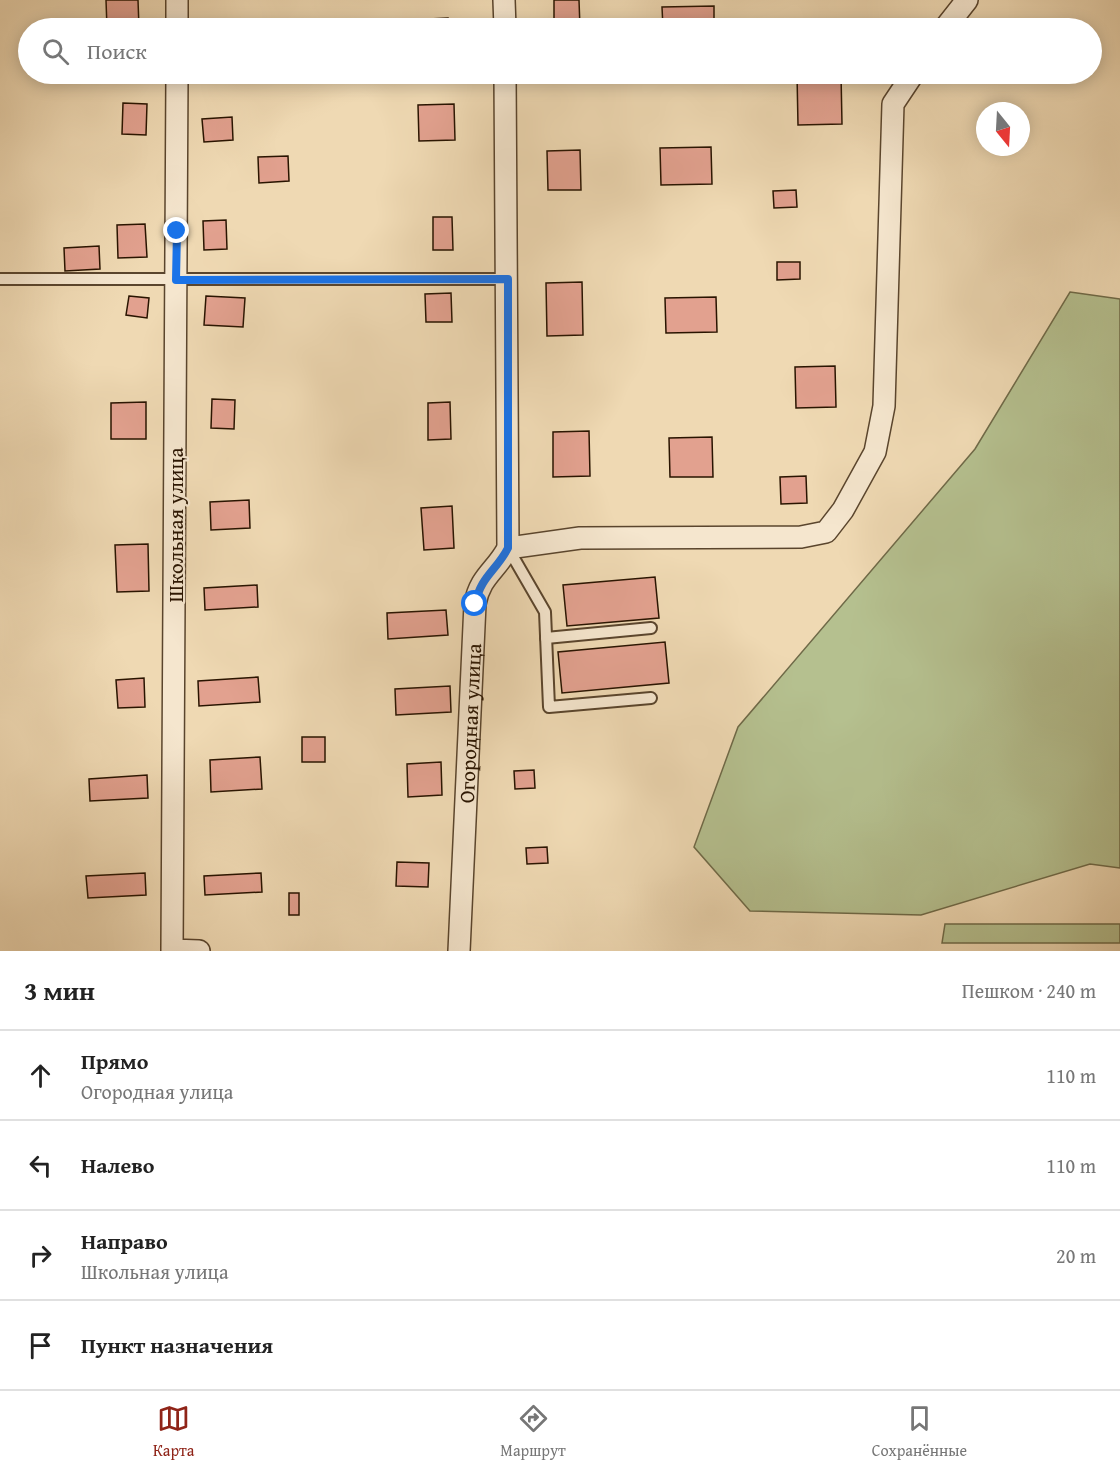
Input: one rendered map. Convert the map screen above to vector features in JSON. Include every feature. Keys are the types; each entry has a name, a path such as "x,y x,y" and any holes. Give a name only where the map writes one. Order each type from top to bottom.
{"street":[{"path":"177,0 177,18"},
{"path":"504,0 505,18"},
{"path":"953,18 967,0"},
{"name":"Школьная улица","path":"177,84 172,950 199,951"},
{"path":"505,84 508,548 580,538 801,537 826,532 843,510 876,452 884,406 893,104 906,84"},
{"name":"Огородная улица","path":"459,951 475,604 482,582 501,562 508,548"}],"lane":[{"path":"0,279 508,279"},
{"path":"508,548 545,612 549,707 651,698"},
{"path":"546,638 651,628"}],"green space":[{"path":"1070,292 1120,299 1120,868 1090,864 921,915 750,911 694,847 738,727 975,449"},
{"path":"945,924 1120,924 1120,943 942,943"}],"building":[{"path":"106,0 138,0 139,18 107,18"},
{"path":"554,0 579,0 580,18 554,18"},
{"path":"714,6 714,18 663,18 662,7"},
{"path":"797,84 841,84 842,124 798,125"},
{"path":"123,103 147,104 146,135 122,134"},
{"path":"454,104 455,140 419,141 418,105"},
{"path":"232,117 233,140 204,142 202,119"},
{"path":"711,147 712,184 661,185 660,148"},
{"path":"580,150 581,190 548,190 547,151"},
{"path":"288,156 289,181 259,183 258,157"},
{"path":"796,190 797,207 774,208 773,191"},
{"path":"433,217 452,217 453,250 433,250"},
{"path":"226,220 227,249 204,250 203,221"},
{"path":"145,224 147,257 118,258 117,225"},
{"path":"99,246 100,269 65,271 64,248"},
{"path":"777,262 800,262 800,279 777,280"},
{"path":"582,282 583,335 547,336 546,283"},
{"path":"451,293 452,322 426,322 425,294"},
{"path":"129,296 149,298 147,318 126,315"},
{"path":"206,296 245,298 243,327 204,325"},
{"path":"716,297 717,332 666,333 665,298"},
{"path":"835,366 836,407 796,408 795,367"},
{"path":"212,399 235,400 234,429 211,428"},
{"path":"146,402 146,439 111,439 111,403"},
{"path":"450,402 451,439 428,440 428,403"},
{"path":"589,431 590,476 553,477 553,432"},
{"path":"712,437 713,477 670,477 669,438"},
{"path":"806,476 807,503 781,504 780,477"},
{"path":"249,500 250,528 211,530 210,502"},
{"path":"452,506 454,548 424,550 421,508"},
{"path":"148,544 149,591 117,592 115,545"},
{"path":"655,577 659,618 567,626 563,585"},
{"path":"257,585 258,607 205,610 204,588"},
{"path":"446,610 448,635 388,639 387,613"},
{"path":"665,642 669,683 562,693 558,652"},
{"path":"258,677 260,702 199,706 198,681"},
{"path":"144,678 145,707 118,708 116,680"},
{"path":"450,686 451,712 396,715 395,689"},
{"path":"302,737 325,737 325,762 302,762"},
{"path":"260,757 262,789 211,792 210,760"},
{"path":"441,762 442,795 408,797 407,764"},
{"path":"534,770 535,788 515,789 514,771"},
{"path":"147,775 148,798 90,801 89,779"},
{"path":"547,847 548,863 527,864 526,848"},
{"path":"397,862 429,863 428,887 396,886"},
{"path":"145,873 146,895 88,898 86,876"},
{"path":"261,873 262,892 205,895 204,876"},
{"path":"289,893 299,893 299,915 289,915"}],"route":[{"path":"177,231 176,280 508,279 508,548 501,562 482,582 475,604"}]}
